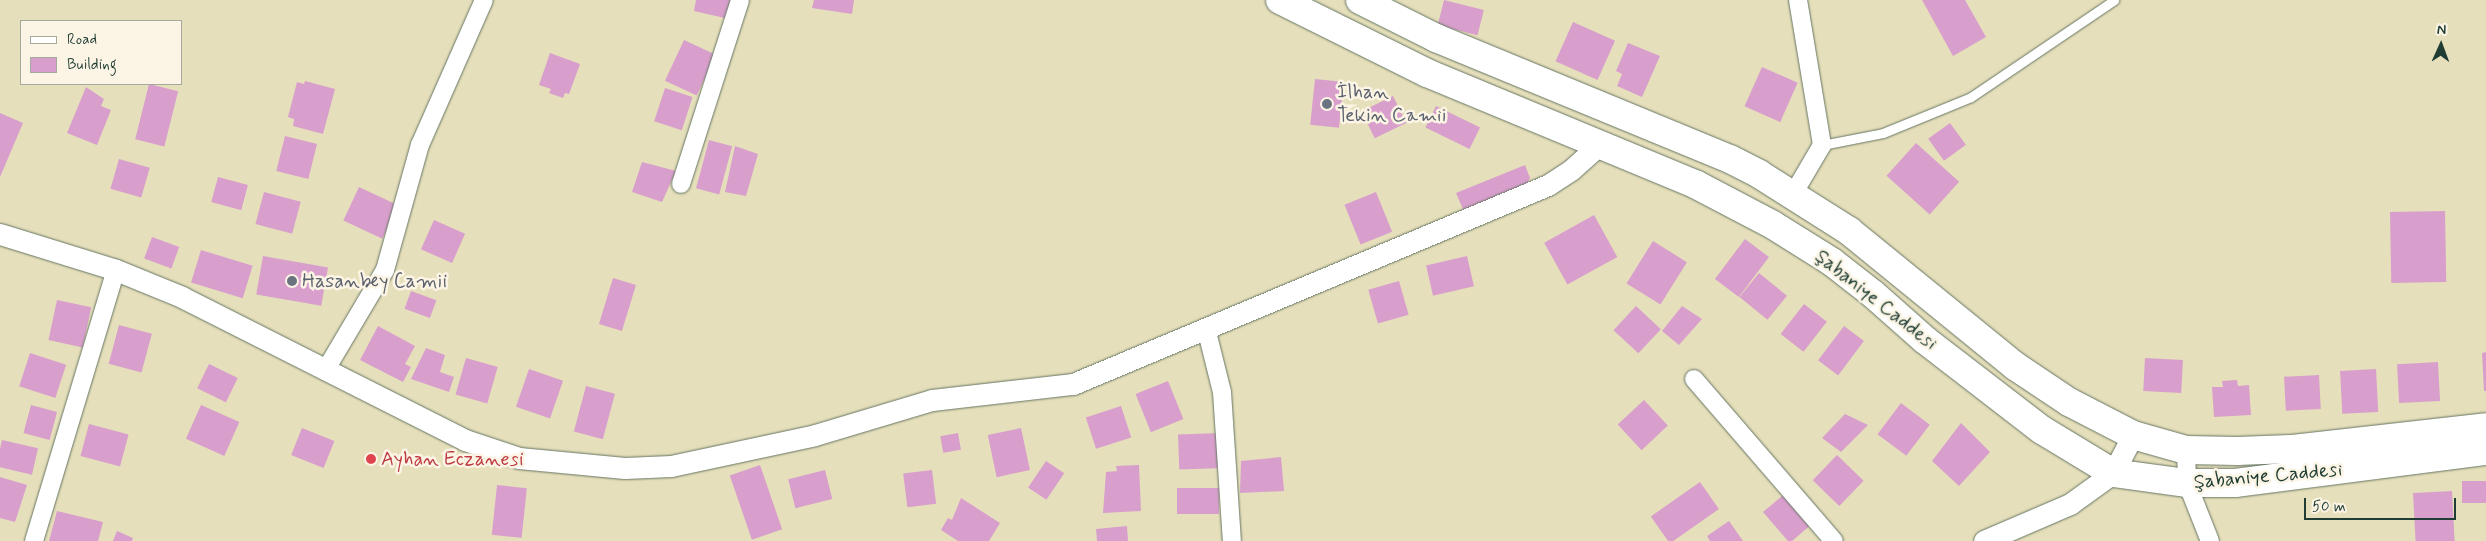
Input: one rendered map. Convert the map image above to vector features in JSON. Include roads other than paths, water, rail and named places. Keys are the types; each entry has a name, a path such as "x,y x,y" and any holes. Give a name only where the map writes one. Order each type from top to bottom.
{"highway":[{"name":"Şabaniye Caddesi","path":"1280,0 1427,73 1730,201 1832,262 2042,430 2113,473 2187,483 2285,478 2486,451"},
{"path":"1360,0 1436,38 1730,160 1792,196 1876,252 1954,319 2015,366 2070,402 2133,435 2186,450 2292,449 2486,426"}],"street":[{"path":"325,371 385,270 420,145 484,0"},
{"path":"681,184 740,0"},
{"path":"1792,196 1822,145 1798,0"},
{"path":"0,234 116,270 182,297 325,371 465,440 519,458 625,468 671,466 815,436 932,400 1074,384 1548,185 1571,170 1599,145"},
{"path":"34,541 116,270"},
{"path":"1206,328 1222,392 1232,541"},
{"path":"1694,380 1834,541"},
{"path":"1984,541 2070,504 2113,473 2133,435"},
{"path":"2186,450 2187,483 2210,541"}],"lane":[{"path":"1822,145 1883,133 1971,97 2114,0"}],"place":[{"name":"İlhan Tekin Camii","path":"1327,104"},
{"name":"Hasanbey Camii","path":"292,281"},
{"name":"Ayhan Eczanesi","path":"371,459"}]}
